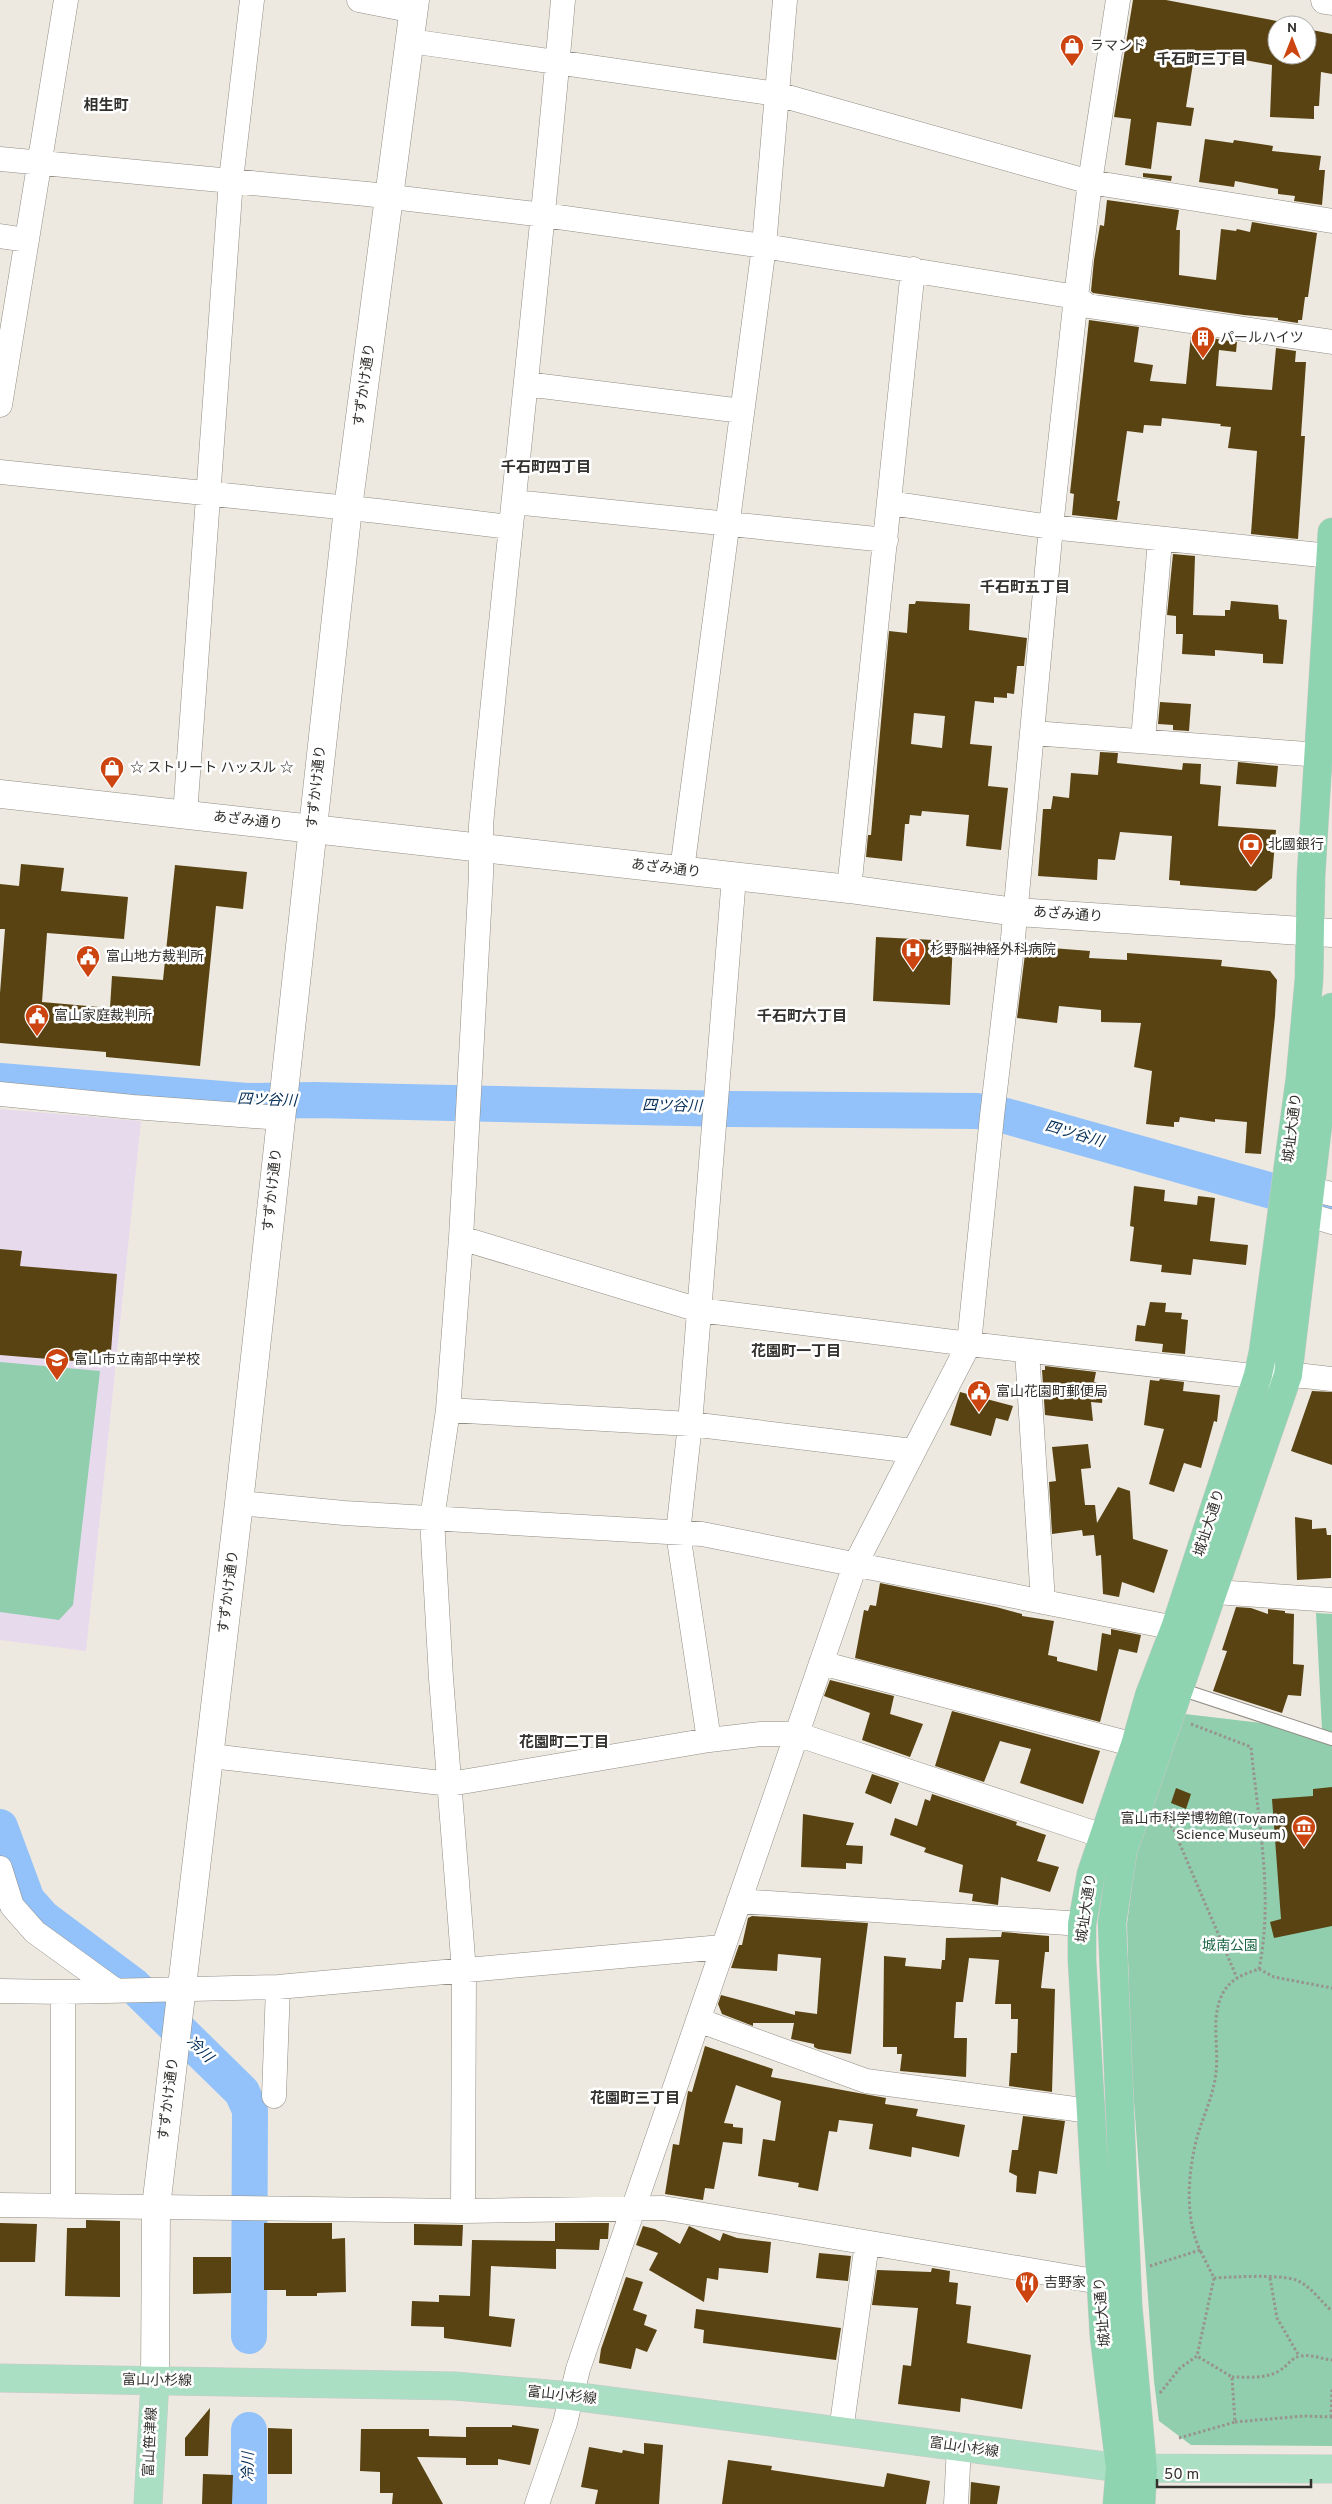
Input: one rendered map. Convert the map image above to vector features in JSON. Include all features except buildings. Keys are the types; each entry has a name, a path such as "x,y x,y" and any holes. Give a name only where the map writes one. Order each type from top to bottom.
{"highway":[{"name":"城址大通り","path":"1141,2504 1131,2469 1104,2336 1090,2111 1082,1960 1082,1924 1091,1874 1135,1745 1149,1696 1175,1628 1258,1375 1309,1202 1300,1078 1309,979 1320,932 1320,755 1331,544"},
{"name":"城址大通り","path":"1118,2504 1131,2469 1128,2305 1112,1923 1123,1852 1215,1592 1288,1375 1332,1007"}],"main road":[{"name":"富山小杉線","path":"0,2378 455,2386 572,2396 1131,2469 1332,2469"},
{"name":"富山笹津線","path":"148,2504 155,2381"}],"street":[{"path":"0,405 66,0"},
{"path":"185,815 231,180 252,0"},
{"path":"359,0 415,6"},
{"path":"463,2211 464,1971 432,1518 448,1410 461,1238 481,847 510,527 544,215 563,0"},
{"path":"682,870 764,246 785,0"},
{"path":"537,2504 565,2424 578,2369 855,1565 969,1344 992,1116 1016,912 1052,527 1076,297 1090,182 1118,0"},
{"path":"1325,0 1332,1"},
{"name":"すずかけ通り","path":"155,2381 156,2207 211,1756 348,508 415,6"},
{"path":"410,41 777,94 1090,182 1332,221"},
{"path":"0,159 390,196 544,215 764,246 913,270 1076,297 1088,306 1332,342"},
{"path":"0,236 26,240"},
{"path":"849,889 913,270"},
{"path":"526,384 742,411"},
{"path":"0,472 209,492 510,527"},
{"path":"514,502 728,522 886,540"},
{"path":"890,503 1052,527 1160,540 1331,544"},
{"path":"1143,740 1160,540"},
{"path":"1033,733 1320,755"},
{"name":"あざみ通り","path":"0,794 849,889 1016,912 1320,932"},
{"path":"709,1740 678,1533 700,1310 734,877"},
{"path":"0,1094 132,1107 281,1118"},
{"path":"461,1238 700,1310 1027,1351 1258,1375 1288,1375 1332,1379"},
{"path":"1027,1351 1043,1602"},
{"path":"448,1410 690,1424 913,1451"},
{"path":"239,1503 344,1513 702,1534 1175,1628"},
{"path":"1215,1592 1332,1600"},
{"path":"820,1663 1135,1745"},
{"path":"211,1756 450,1784 709,1740 761,1734 796,1734 1103,1836"},
{"path":"0,1868 12,1906 35,1932 115,1990"},
{"path":"739,1901 1082,1924"},
{"path":"0,1990 64,1992 278,1987 722,1947"},
{"path":"274,2096 278,1987"},
{"path":"63,2206 64,1992"},
{"path":"698,2020 866,2081 1090,2111"},
{"path":"0,2205 463,2211 663,2208 1100,2282"},
{"path":"841,2431 867,2243"},
{"path":"956,2504 959,2447"}],"lane":[{"path":"1180,1689 1332,1739"}],"path":[{"path":"1184,1722 1251,1747 1266,1902 1265,1938 1259,1969"},
{"path":"1159,1814 1173,1828 1237,1978"},
{"path":"1156,2400 1180,2368 1197,2356 1214,2278 1200,2250 1192,2223 1191,2175 1194,2154 1216,2074 1215,2029 1222,1996 1237,1978 1259,1969"},
{"path":"1259,1969 1274,1977 1332,1988"},
{"path":"1147,2267 1200,2250"},
{"path":"1214,2278 1270,2278 1297,2281 1312,2290 1332,2311"},
{"path":"1270,2278 1277,2318 1299,2356"},
{"path":"1197,2356 1232,2377 1269,2375 1283,2369 1292,2358 1299,2356 1307,2355 1332,2360"},
{"path":"1232,2377 1235,2422"},
{"path":"1179,2438 1235,2422 1304,2416 1331,2417 1332,2388"}],"shaded area":[{"name":"富山市立南部中学校","path":"0,1109 141,1121 86,1651 0,1640"}],"green space":[{"path":"0,1362 100,1371 73,1605 59,1620 0,1612"},
{"name":"城南公園","path":"1316,1613 1332,1614 1332,2446 1191,2445 1159,2421 1154,2381 1131,2060 1127,1924 1136,1854 1185,1714 1322,1730"}],"waterway":[{"name":"四ツ谷川","path":"0,1081 247,1101 314,1100 730,1109 977,1111 1006,1116 1332,1208"},
{"name":"冷川","path":"0,1827 27,1900 43,1918 134,1986 242,2092 250,2110 249,2336"},
{"name":"冷川","path":"249,2430 249,2504"}],"place":[{"name":"ラマンド","path":"1072,67"},
{"name":"パールハイツ","path":"1203,359"},
{"name":"☆ ストリート ハッスル ☆","path":"112,789"},
{"name":"北國銀行","path":"1251,866"},
{"name":"杉野脳神経外科病院","path":"913,971"},
{"name":"富山地方裁判所","path":"88,978"},
{"name":"富山家庭裁判所","path":"37,1037"},
{"name":"富山市立南部中学校","path":"57,1381"},
{"name":"富山花園町郵便局","path":"979,1413"},
{"name":"富山市科学博物館(Toyama Science Museum)","path":"1304,1848"},
{"name":"吉野家","path":"1027,2304"}],"district":[{"name":"千石町三丁目","path":"1201,60"},
{"name":"相生町","path":"106,106"},
{"name":"千石町四丁目","path":"546,468"},
{"name":"千石町五丁目","path":"1025,588"},
{"name":"千石町六丁目","path":"802,1017"},
{"name":"花園町一丁目","path":"796,1352"},
{"name":"花園町二丁目","path":"564,1743"},
{"name":"花園町三丁目","path":"635,2099"}]}
